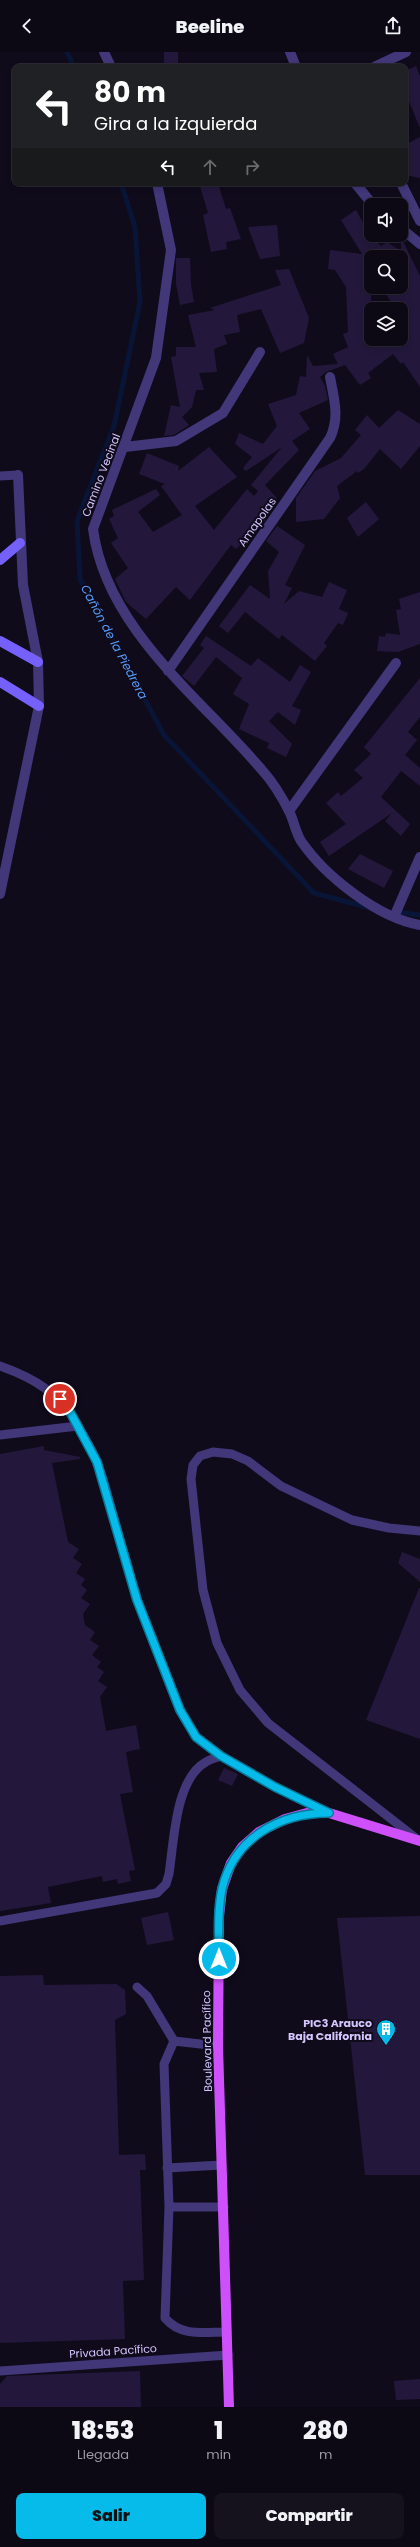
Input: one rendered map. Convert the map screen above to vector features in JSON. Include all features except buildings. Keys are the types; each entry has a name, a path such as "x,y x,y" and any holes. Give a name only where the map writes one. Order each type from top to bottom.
{"main road":[{"path":"0,560 20,543"},
{"path":"0,641 38,662"},
{"path":"0,682 38,706"},
{"name":"Boulevard Pacífico","path":"230,2407 218,2046 219,1916 222,1889 231,1863 242,1847 259,1832 285,1819 308,1813 329,1813 420,1841"}],"street":[{"path":"104,52 110,64"},
{"path":"290,52 295,64"},
{"path":"380,64 406,52"},
{"name":"Camino Vecinal","path":"158,186 170,250 156,358 125,447 93,529 96,550 115,598 168,671 264,771 289,811 301,840 326,870 354,894 394,917 420,925"},
{"path":"357,186 367,198"},
{"path":"402,186 420,221"},
{"path":"416,235 420,244"},
{"path":"125,447 176,441 224,413 260,352"},
{"name":"Amapolas","path":"168,671 330,438 335,427 337,414 330,377"},
{"path":"0,894 38,706 38,662 22,585 18,474"},
{"path":"289,811 396,663"},
{"path":"394,917 420,857"}],"lane":[{"path":"0,476 18,474"},
{"path":"0,1366 20,1373 45,1387 69,1410 78,1426 97,1462 137,1600 180,1710 196,1737 221,1756 275,1787 329,1813"},
{"path":"0,1435 78,1426"},
{"path":"420,1531 388,1528 352,1520 281,1486 248,1461 232,1454 213,1452 200,1456 193,1465 191,1479 203,1590 217,1643 240,1690 268,1723 420,1841"},
{"path":"0,1921 157,1893 166,1884 169,1874 181,1794 194,1773 205,1762 221,1756"},
{"path":"137,1987 147,1996 174,2041"},
{"path":"174,2041 218,2046"},
{"path":"174,2041 164,2064 169,2207 165,2318 173,2328 188,2332 227,2332"},
{"path":"167,2168 222,2165"},
{"path":"169,2207 224,2207"},
{"name":"Privada Pacífico","path":"0,2371 228,2356"}],"waterway":[{"name":"Cañón de la Piedrera","path":"67,52 73,64"},
{"name":"Cañón de la Piedrera","path":"122,186 135,227 140,302 114,426 77,521 80,579 164,735 314,893 370,908"},
{"name":"Cañón de la Piedrera","path":"396,912 420,915"}],"place":[{"name":"PIC3 Arauco Baja California","path":"386,2046"}],"route":[{"path":"60,1399 69,1410 97,1462 109,1498 137,1600 180,1710 196,1737 221,1756 275,1787 329,1813 308,1813 285,1819 259,1832 242,1847 231,1863 222,1889 219,1916 219,1959"}]}
